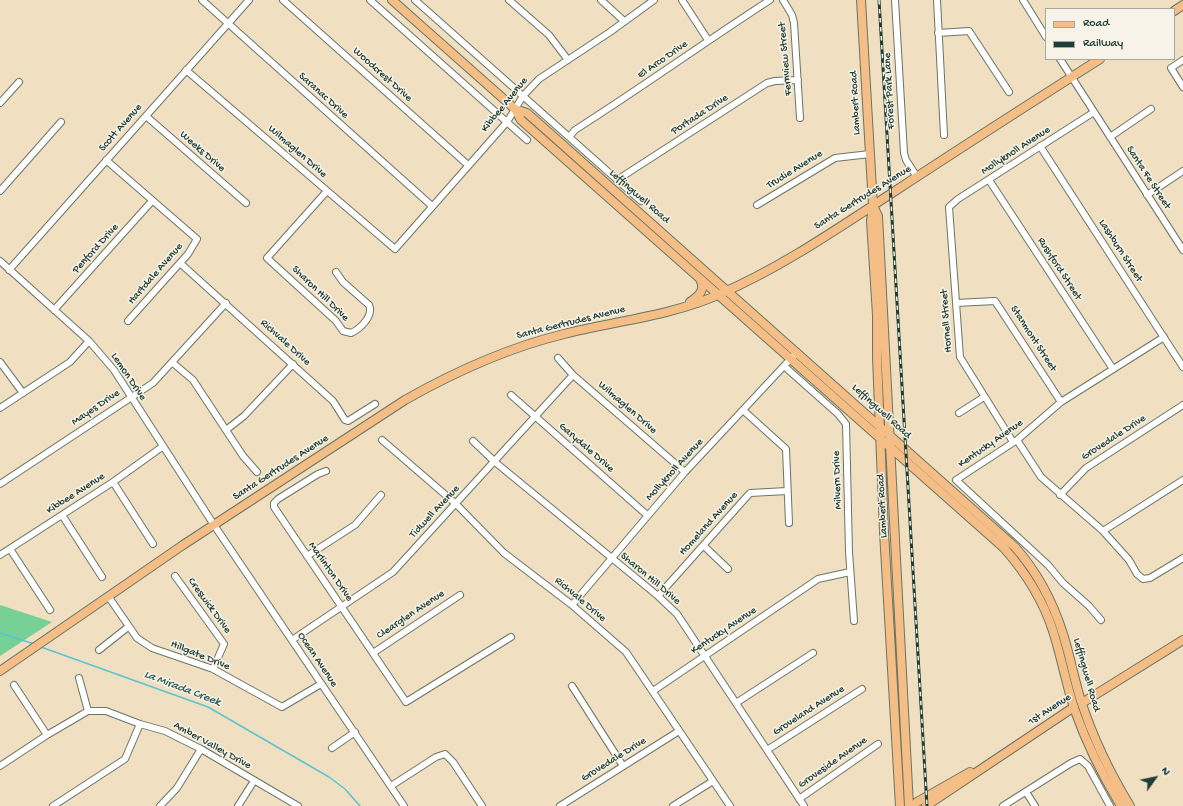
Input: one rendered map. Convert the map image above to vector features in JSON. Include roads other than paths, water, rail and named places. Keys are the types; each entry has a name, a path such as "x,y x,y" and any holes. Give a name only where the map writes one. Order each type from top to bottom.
{"main road":[{"name":"Leffingwell Road","path":"392,0 515,109 521,120 1000,545 1027,577 1048,618 1074,707 1096,763 1121,806"},
{"name":"Lambert Road","path":"861,0 873,206 871,221 877,315 884,532 900,806"},
{"name":"Santa Gertrudes Avenue","path":"0,671 214,525 405,400 472,365 514,349 563,334 680,308 719,295 778,266 1098,60"},
{"name":"Leffingwell Road","path":"515,109 527,113 728,290 996,529 1027,561 1044,589 1058,619 1082,703 1102,753 1130,806"},
{"name":"Lambert Road","path":"873,206 878,216 909,806"},
{"path":"680,308 701,293 702,285 697,276"},
{"path":"852,400 866,408 873,407 877,402 878,379"},
{"path":"893,489 897,462 904,459"},
{"name":"1st Avenue","path":"1082,703 1183,640"},
{"name":"1st Avenue","path":"926,806 1074,707"},
{"name":"1st Avenue","path":"914,806 917,802 957,778 990,762"},
{"path":"943,795 945,791 959,782 957,778"}],"street":[{"name":"Saranac Drive","path":"202,0 227,25 432,206"},
{"name":"Scott Avenue","path":"9,270 249,0"},
{"name":"Woodcrest Drive","path":"283,0 468,164"},
{"path":"370,0 527,140"},
{"name":"Leffingwell Road","path":"415,0 641,201"},
{"path":"509,0 549,35 568,60"},
{"path":"601,0 624,21"},
{"name":"Kibbee Avenue","path":"395,249 468,164 507,122 523,96 539,79 610,32 654,0"},
{"path":"682,0 708,40"},
{"name":"El Arco Drive","path":"569,137 575,130 645,85 708,40 770,0"},
{"name":"Fernview Street","path":"783,0 792,15 794,23 800,118"},
{"name":"Forest Park Lane","path":"895,0 904,153 906,160 917,177"},
{"path":"937,0 944,135"},
{"path":"1023,0 1045,35"},
{"path":"938,33 969,31 1009,92"},
{"name":"Santa Fe Street","path":"1061,60 1183,249"},
{"path":"1183,60 1171,68 1183,87"},
{"name":"Wilmaglen Drive","path":"186,70 395,249"},
{"name":"Portada Drive","path":"618,180 766,83 798,80"},
{"path":"0,104 19,82"},
{"path":"1110,136 1151,109"},
{"name":"Mollyknoll Avenue","path":"949,207 958,199 1094,112"},
{"name":"Weeks Drive","path":"146,116 246,203"},
{"path":"0,191 61,122"},
{"name":"Lashburn Street","path":"1040,146 1183,367"},
{"name":"Trudie Avenue","path":"757,205 835,158 870,154"},
{"path":"106,160 152,201"},
{"path":"1148,195 1183,172"},
{"name":"Rushford Street","path":"989,180 1113,369"},
{"name":"Sharon Hill Drive","path":"326,191 267,258 336,320 343,330 351,333 356,331 366,320 370,315 371,310 369,305 343,282 336,272"},
{"name":"Hartdale Avenue","path":"128,321 188,254 197,239 152,201"},
{"name":"Penford Drive","path":"54,310 152,201"},
{"name":"Hornell Street","path":"949,207 960,357 984,397 1041,477 1103,531 1129,560 1137,574 1143,579 1150,578 1183,558"},
{"name":"Lemon Drive","path":"0,262 89,342 114,370 162,447 214,525"},
{"name":"Richvale Drive","path":"180,263 333,401 345,420 348,421 352,419 375,404"},
{"name":"Stanmont Street","path":"956,303 995,301 1061,402"},
{"name":"Mayes Drive","path":"0,484 154,383 226,303"},
{"name":"Kentucky Avenue","path":"1101,620 1089,606 1063,583 1048,565 956,480 1015,441 1061,402 1164,337"},
{"path":"0,408 70,362 89,342"},
{"name":"Mollyknoll Avenue","path":"572,605 610,558 685,472 744,411 797,352"},
{"name":"Wilmaglen Drive","path":"558,358 573,375 685,472"},
{"path":"0,362 23,393"},
{"path":"173,363 193,380 249,464 257,472"},
{"path":"226,430 244,416 293,364"},
{"name":"Milvern Drive","path":"784,366 838,414 846,424 850,572 854,621"},
{"name":"Tidwell Avenue","path":"292,640 393,572 573,375"},
{"name":"Garydale Drive","path":"511,395 647,515"},
{"path":"959,414 984,397"},
{"name":"Grovedale Drive","path":"1060,495 1086,468 1183,405"},
{"path":"744,411 786,449 789,523"},
{"name":"Richvale Drive","path":"382,440 456,504 504,553 572,605 626,652 730,806"},
{"name":"Sharon Hill Drive","path":"473,441 495,462 658,596 677,614 804,806"},
{"name":"Kibbee Avenue","path":"0,555 113,482 162,447"},
{"name":"Marlinton Drive","path":"326,471 318,474 274,503 274,507 406,702 511,637"},
{"path":"1103,531 1183,480"},
{"path":"113,482 153,544"},
{"name":"Homeland Avenue","path":"658,596 750,493 787,491"},
{"path":"307,556 355,525 381,495"},
{"path":"62,515 102,577"},
{"name":"Ocean Avenue","path":"214,525 404,806"},
{"path":"704,546 728,569"},
{"path":"10,549 50,610"},
{"name":"Kentucky Avenue","path":"653,691 818,579 850,572"},
{"name":"Creswick Drive","path":"175,576 224,644 213,669"},
{"name":"Clearglen Avenue","path":"373,653 460,595"},
{"name":"Hillgate Drive","path":"108,596 137,638 152,648 213,669 282,707 321,684"},
{"path":"99,650 128,627"},
{"path":"736,703 813,653"},
{"path":"0,766 47,735 88,711 79,678"},
{"path":"14,685 47,735"},
{"path":"572,686 623,766"},
{"name":"Groveland Avenue","path":"767,750 862,689"},
{"name":"1st Avenue","path":"1074,707 1082,703"},
{"name":"Amber Valley Drive","path":"88,711 106,711 140,724 165,731 201,749 298,806"},
{"path":"52,806 125,759 140,724"},
{"name":"Grovedale Drive","path":"560,806 679,731"},
{"path":"332,748 355,732"},
{"name":"Groveside Avenue","path":"799,799 878,744"},
{"path":"160,806 177,788 201,749"},
{"path":"391,786 436,756 445,754 453,762 482,806"},
{"path":"1003,806 1071,763 1080,759 1088,766 1110,806"},
{"path":"238,806 254,781"},
{"path":"673,806 713,781"},
{"path":"1026,792 1035,806"}],"waterway":[{"name":"La Mirada Creek","path":"0,633 34,644"},
{"name":"La Mirada Creek","path":"41,647 208,707 329,777 345,789 360,806"}],"railway":[{"path":"879,0 927,806"}]}
